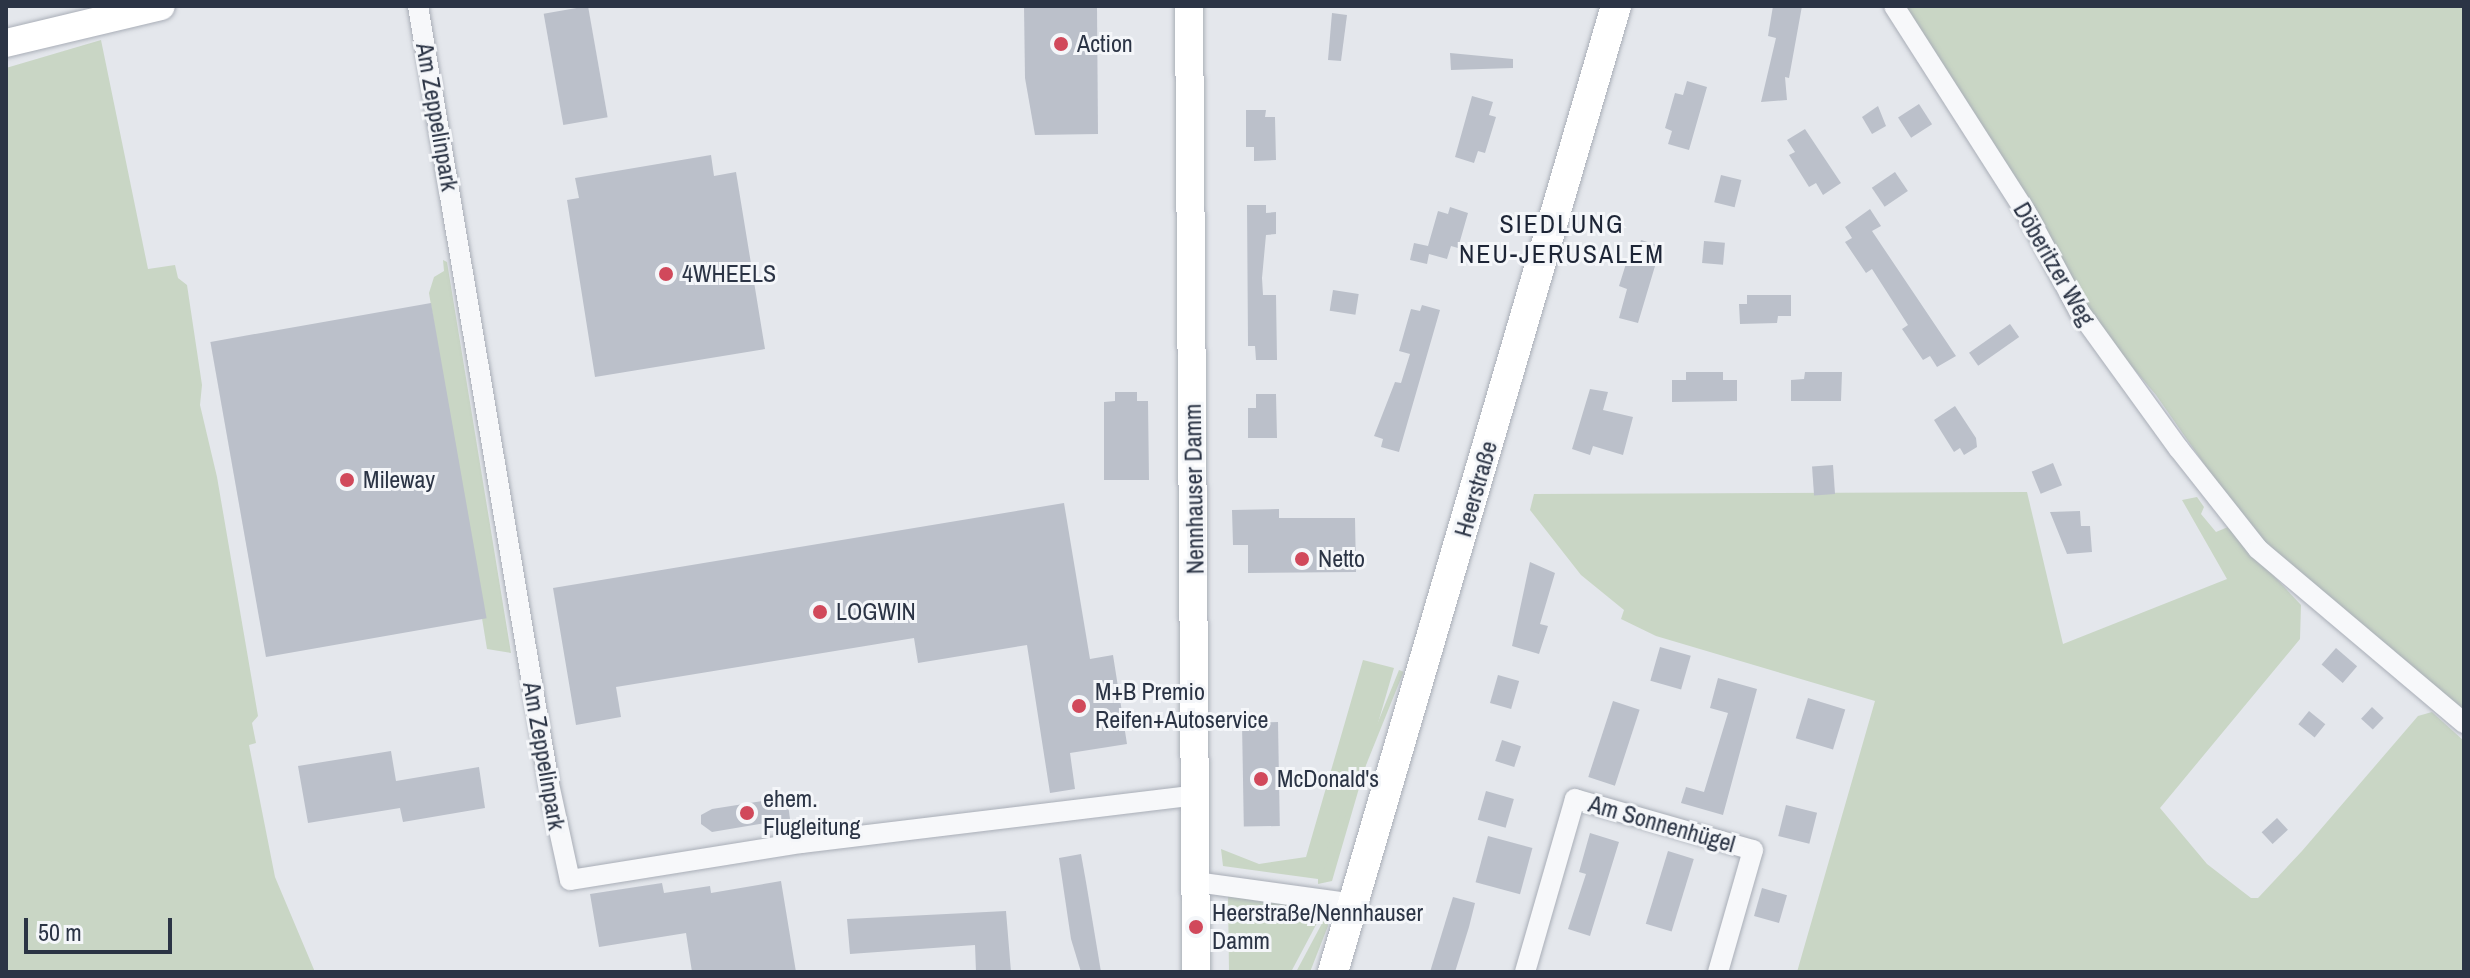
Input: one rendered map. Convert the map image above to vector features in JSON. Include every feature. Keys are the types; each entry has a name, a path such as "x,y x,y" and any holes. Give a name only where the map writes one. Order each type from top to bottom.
{"main road":[{"path":"6,43 161,6"},
{"name":"Nennhauser Damm","path":"1189,6 1196,972"},
{"name":"Heerstraße","path":"1333,972 1616,6"}],"street":[{"name":"Am Zeppelinpark","path":"418,6 551,798 570,880 801,843 1197,795"},
{"name":"Döberitzer Weg","path":"1894,6 2027,214 2091,329 2258,549 2464,723"},
{"name":"Am Sonnenhügel","path":"1525,972 1575,799 1753,850 1718,972"},
{"path":"1196,882 1355,904"}],"green space":[{"path":"1903,6 2464,6 2464,712 2255,537 2156,395 2083,309"},
{"path":"101,40 148,269 175,265 178,278 187,285 202,385 200,405 217,477 258,716 252,723 256,743 249,745 275,877 315,972 6,972 6,68"},
{"path":"443,260 447,262 511,653 487,649 429,293 434,277 444,271"},
{"path":"2027,492 2063,644 2227,579 2182,500 2197,497 2204,507 2201,514 2216,532 2228,527 2301,605 2300,639 2160,808 2207,864 2251,898 2258,898 2302,851 2418,716 2432,712 2464,741 2464,972 1797,972 1875,701 1656,636 1621,619 1624,610 1581,575 1530,510 1534,494"},
{"path":"1363,660 1394,668 1332,881 1318,884 1318,879 1223,866 1221,849 1259,864 1306,857"},
{"path":"1399,670 1404,672 1321,877 1316,875"},
{"path":"1228,895 1319,905 1317,923 1291,972 1229,972"},
{"path":"1327,914 1328,926 1310,972 1296,972"}],"building":[{"path":"588,6 608,117 563,125 544,14"},
{"name":"Action","path":"1024,6 1097,8 1098,134 1035,135 1025,78"},
{"path":"1773,6 1802,6 1789,78 1785,77 1787,100 1761,102 1776,38 1768,36"},
{"path":"1332,13 1347,15 1341,61 1328,60"},
{"path":"1450,53 1513,59 1513,68 1451,70"},
{"path":"1687,81 1707,87 1689,150 1668,144 1672,131 1665,128 1675,93 1683,95"},
{"path":"1472,96 1493,102 1489,115 1496,117 1485,153 1478,151 1474,163 1455,157"},
{"path":"1919,104 1932,124 1911,138 1898,118"},
{"path":"1878,106 1886,126 1872,134 1862,117"},
{"path":"1246,110 1266,110 1265,117 1275,117 1276,160 1254,161 1254,147 1246,147"},
{"path":"1805,129 1841,183 1823,195 1816,183 1809,187 1789,155 1795,152 1787,140"},
{"name":"4WHEELS","path":"711,155 714,176 736,172 765,349 595,377 567,200 579,198 575,178"},
{"path":"1895,172 1908,191 1885,207 1872,188"},
{"path":"1721,175 1741,180 1735,207 1714,202"},
{"path":"1247,205 1266,205 1266,213 1276,212 1276,234 1266,235 1262,278 1263,295 1276,295 1277,360 1256,360 1255,346 1248,346"},
{"path":"1450,207 1468,213 1458,248 1451,246 1447,259 1429,254 1427,264 1410,260 1414,243 1428,246 1438,211 1448,214"},
{"path":"1870,209 1881,226 1872,231 1956,356 1937,367 1930,356 1923,360 1902,329 1908,325 1872,269 1866,273 1845,242 1852,238 1845,227"},
{"path":"1641,240 1661,246 1638,323 1619,318 1627,289 1619,286 1630,251 1637,253"},
{"path":"1704,241 1725,243 1723,265 1702,263"},
{"path":"1333,290 1359,294 1355,315 1330,311"},
{"path":"1747,295 1791,295 1791,316 1778,316 1777,323 1740,324 1739,304 1747,304"},
{"name":"Mileway","path":"431,303 487,618 266,657 210,342"},
{"path":"1422,305 1440,310 1399,452 1381,447 1383,439 1374,436 1395,382 1401,383 1410,354 1399,351 1411,309 1420,311"},
{"path":"2010,324 2019,337 1978,366 1969,353"},
{"path":"1686,372 1723,372 1723,380 1737,380 1737,401 1672,402 1672,380 1686,380"},
{"path":"1805,372 1842,372 1841,401 1791,401 1791,380 1804,379"},
{"path":"1590,389 1608,392 1603,410 1633,417 1623,455 1593,446 1590,455 1572,449"},
{"path":"1115,392 1137,392 1137,401 1148,401 1149,480 1104,480 1104,402 1115,401"},
{"path":"1256,394 1276,394 1277,438 1248,438 1248,408 1256,408"},
{"path":"1955,406 1976,438 1977,447 1964,455 1960,448 1954,452 1934,420"},
{"path":"2053,463 2062,485 2041,494 2032,472"},
{"path":"1833,465 1835,494 1814,495 1812,466"},
{"name":"LOGWIN","path":"1064,503 1090,659 1113,655 1127,744 1070,753 1075,789 1050,793 1027,645 918,663 914,638 616,687 621,717 576,725 553,588"},
{"name":"Netto","path":"1279,509 1279,518 1355,518 1356,572 1248,573 1248,545 1233,545 1232,510"},
{"path":"2080,511 2081,526 2090,526 2092,552 2067,554 2050,512"},
{"path":"1530,562 1555,573 1540,624 1548,626 1539,654 1512,646"},
{"path":"1660,647 1691,656 1681,689 1650,681"},
{"path":"2336,648 2357,666 2343,683 2322,665"},
{"path":"1498,675 1519,681 1511,709 1490,703"},
{"path":"1718,678 1757,689 1723,815 1681,803 1686,787 1704,792 1728,713 1710,708"},
{"path":"1808,698 1845,709 1833,750 1796,738"},
{"path":"1613,701 1640,710 1615,786 1588,777"},
{"path":"2372,707 2384,718 2373,730 2361,719"},
{"path":"2309,711 2325,724 2315,737 2298,724"},
{"name":"McDonald's","path":"1278,722 1280,826 1244,827 1242,723"},
{"path":"1502,740 1521,746 1514,767 1495,761"},
{"path":"391,751 396,781 479,767 485,808 403,822 400,808 308,823 298,766"},
{"path":"1486,791 1514,799 1506,828 1478,820"},
{"name":"ehem. Flugleitung","path":"787,797 790,819 712,832 701,824 701,815 712,809"},
{"path":"1786,805 1817,813 1809,844 1778,836"},
{"path":"2277,818 2288,830 2273,844 2262,832"},
{"path":"1590,833 1619,842 1590,936 1568,929 1586,874 1579,872"},
{"path":"1488,836 1532,848 1520,894 1476,882"},
{"path":"1668,851 1694,859 1672,932 1646,924"},
{"path":"1081,854 1101,972 1081,972 1071,939 1059,858"},
{"path":"781,881 796,972 692,972 686,933 599,947 590,894 662,883 664,893 710,886 711,893"},
{"path":"1762,888 1787,895 1779,923 1754,916"},
{"path":"1453,897 1475,903 1469,927 1455,972 1430,972"},
{"path":"1006,911 1011,972 976,972 975,945 850,954 847,919"}],"place":[{"name":"Action","path":"1061,44"},
{"name":"4WHEELS","path":"666,274"},
{"name":"Mileway","path":"347,480"},
{"name":"Netto","path":"1302,559"},
{"name":"LOGWIN","path":"820,612"},
{"name":"M+B Premio Reifen+Autoservice","path":"1079,706"},
{"name":"McDonald's","path":"1261,779"},
{"name":"ehem. Flugleitung","path":"747,813"},
{"name":"Heerstraße/Nennhauser Damm","path":"1196,927"}],"district":[{"name":"SIEDLUNG NEU-JERUSALEM","path":"1562,239"}]}
